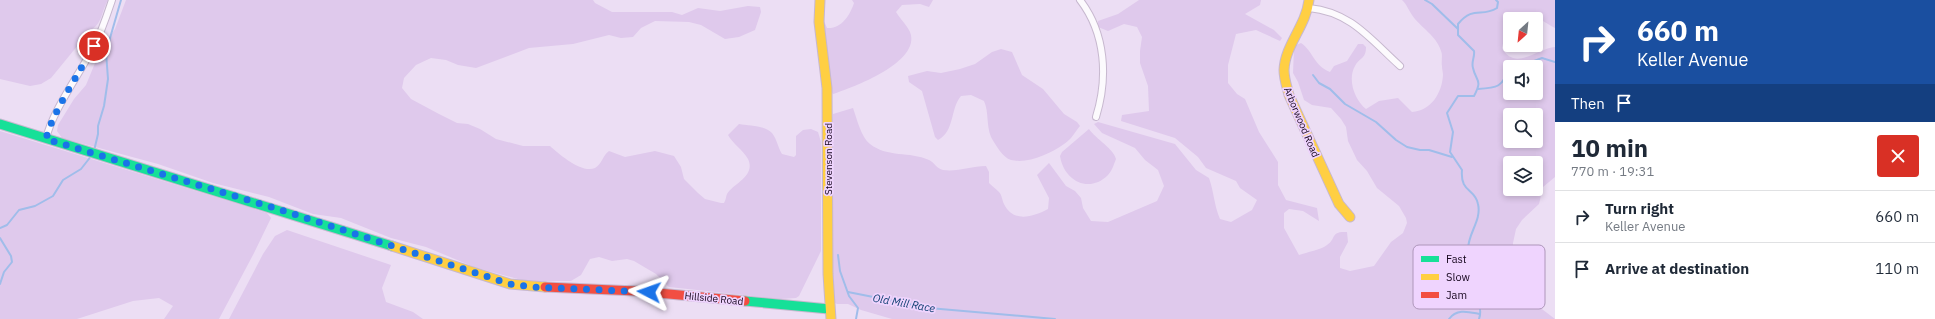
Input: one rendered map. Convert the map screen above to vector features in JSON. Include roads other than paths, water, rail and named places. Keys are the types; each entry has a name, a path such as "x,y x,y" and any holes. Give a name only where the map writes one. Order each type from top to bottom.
{"street":[{"path":"46,139 61,106 94,46 112,0"},
{"name":"Stevenson Road","path":"820,0 819,22 827,93 829,309 831,319"},
{"path":"1080,0 1093,20 1102,54 1103,86 1096,117"},
{"path":"1309,4 1330,11 1353,23 1400,66"},
{"name":"Arborwood Road","path":"1309,4 1286,59 1284,70 1285,81 1289,96 1339,204 1350,217"},
{"name":"Hillside Road","path":"0,124 281,210 510,284 533,287 644,292 829,309"}],"waterway":[{"path":"94,151 98,134 98,126 104,106 108,79 106,52 121,0"},
{"path":"1425,0 1432,4 1458,29"},
{"path":"1468,245 1479,210 1474,195 1465,187 1463,183 1462,170 1450,152 1453,132 1447,113 1458,96 1474,96 1478,86 1478,81 1474,73 1473,66 1474,51 1458,35 1458,24 1464,18 1473,13 1491,11 1497,8 1498,2 1496,0"},
{"path":"1478,89 1495,87 1502,83 1509,68 1514,64 1529,63 1542,58 1555,62"},
{"path":"1313,75 1319,83 1330,89 1345,104 1376,122 1396,140 1407,147 1420,150 1429,150 1452,157"},
{"path":"0,228 7,225 19,210 35,206 53,196 63,180 81,169 92,155"},
{"path":"0,238 11,256 12,262 4,272 0,284"},
{"path":"838,255 840,271 849,296 858,308 856,319"},
{"name":"Old Mill Race","path":"848,292 929,308 1055,319"},
{"path":"1479,319 1480,309"},
{"name":"Old Mill Race","path":"1449,319 1459,312 1480,314"}]}
